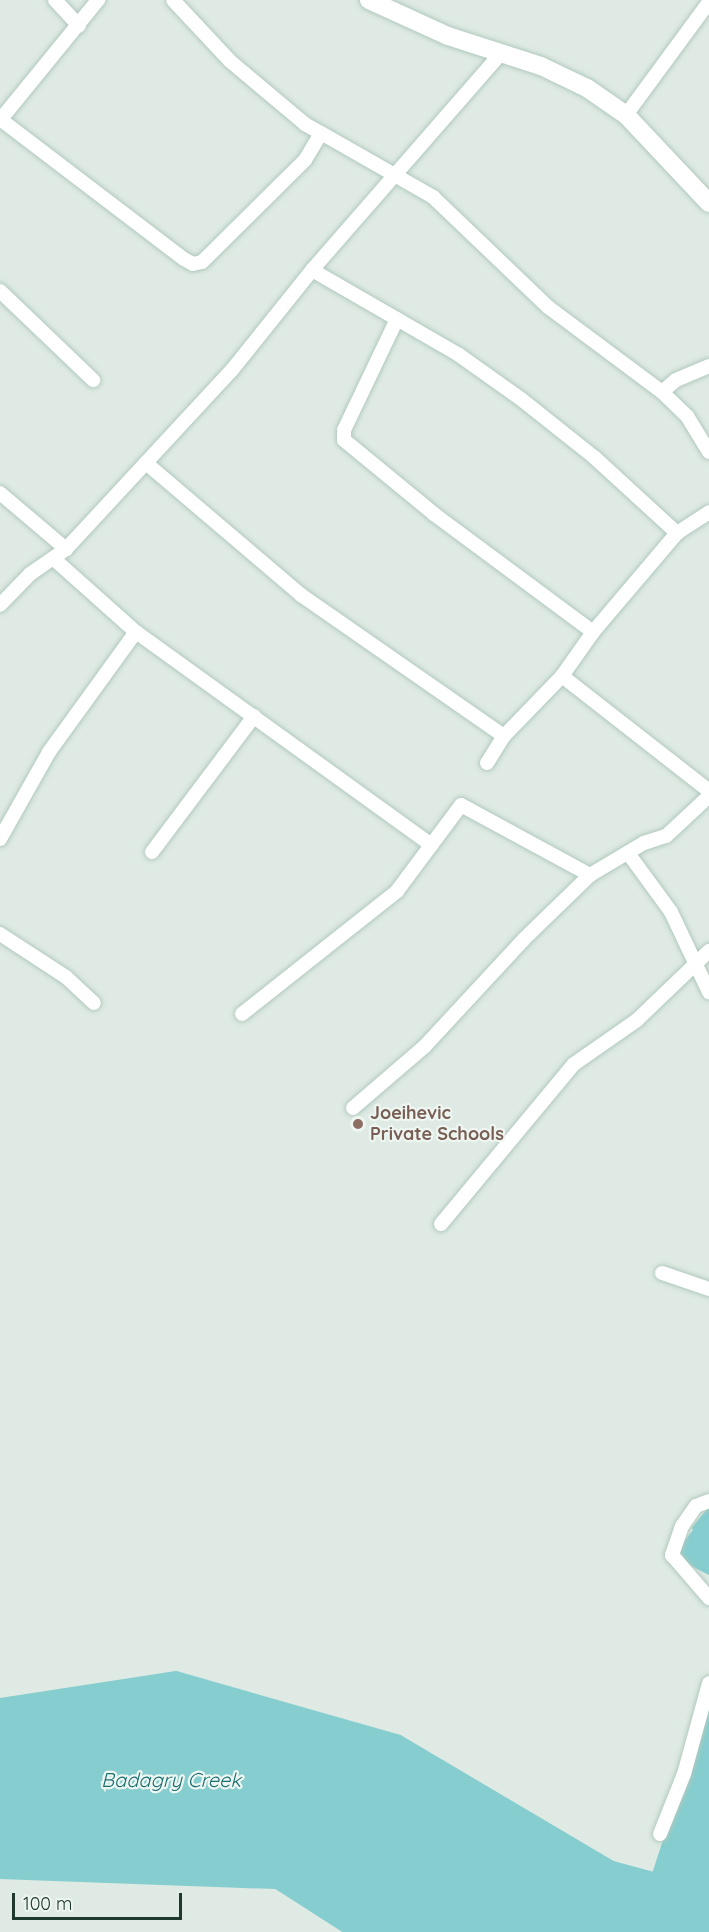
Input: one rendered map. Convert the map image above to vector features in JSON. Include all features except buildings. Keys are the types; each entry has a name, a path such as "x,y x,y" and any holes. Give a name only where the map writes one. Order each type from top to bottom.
{"main road":[{"path":"369,0 448,36 501,53 587,88 626,115 709,203"}],"street":[{"path":"55,0 79,26"},
{"path":"98,0 79,26 0,119 193,264 202,262 305,160 321,133"},
{"path":"173,0 230,61 305,124 394,177 433,197 548,307 662,392 687,416 709,452"},
{"path":"626,115 709,2"},
{"path":"0,604 30,574 66,549 232,370 312,270 501,53"},
{"path":"312,270 459,356 521,399 594,458 677,533"},
{"path":"0,291 93,380"},
{"path":"396,319 344,430 344,440 434,514 593,632"},
{"path":"662,392 676,380 709,366"},
{"path":"146,463 301,595 504,736"},
{"path":"0,493 66,549"},
{"path":"487,763 504,736 562,676 593,632 677,533 709,512"},
{"path":"54,559 136,632 431,844"},
{"path":"0,839 49,752 136,632"},
{"path":"562,676 709,791"},
{"path":"152,852 254,716"},
{"path":"353,1108 424,1047 524,939 590,875 628,853 666,836 709,796"},
{"path":"242,1014 397,891 456,809 468,805 590,875"},
{"path":"628,853 671,912 709,992"},
{"path":"0,934 66,977 94,1003"},
{"path":"441,1224 574,1064 637,1020 709,951"},
{"path":"662,1274 709,1288"},
{"path":"709,1501 696,1506 682,1526 672,1555 709,1598"},
{"path":"660,1834 695,1740 709,1683"}],"water":[{"path":"709,1510 709,1573 673,1555"},
{"name":"Badagry Creek","path":"176,1673 400,1737 613,1863 653,1874 709,1702 709,1932 346,1932 276,1887 0,1877 0,1700"}],"waterway":[{"path":"694,1528 709,1510"},
{"path":"682,1559 709,1573"},
{"path":"0,1700 176,1673 400,1737 613,1863 654,1874 665,1840"},
{"path":"0,1877 276,1887 346,1932"}],"place":[{"name":"Joeihevic Private Schools","path":"358,1124"}]}
